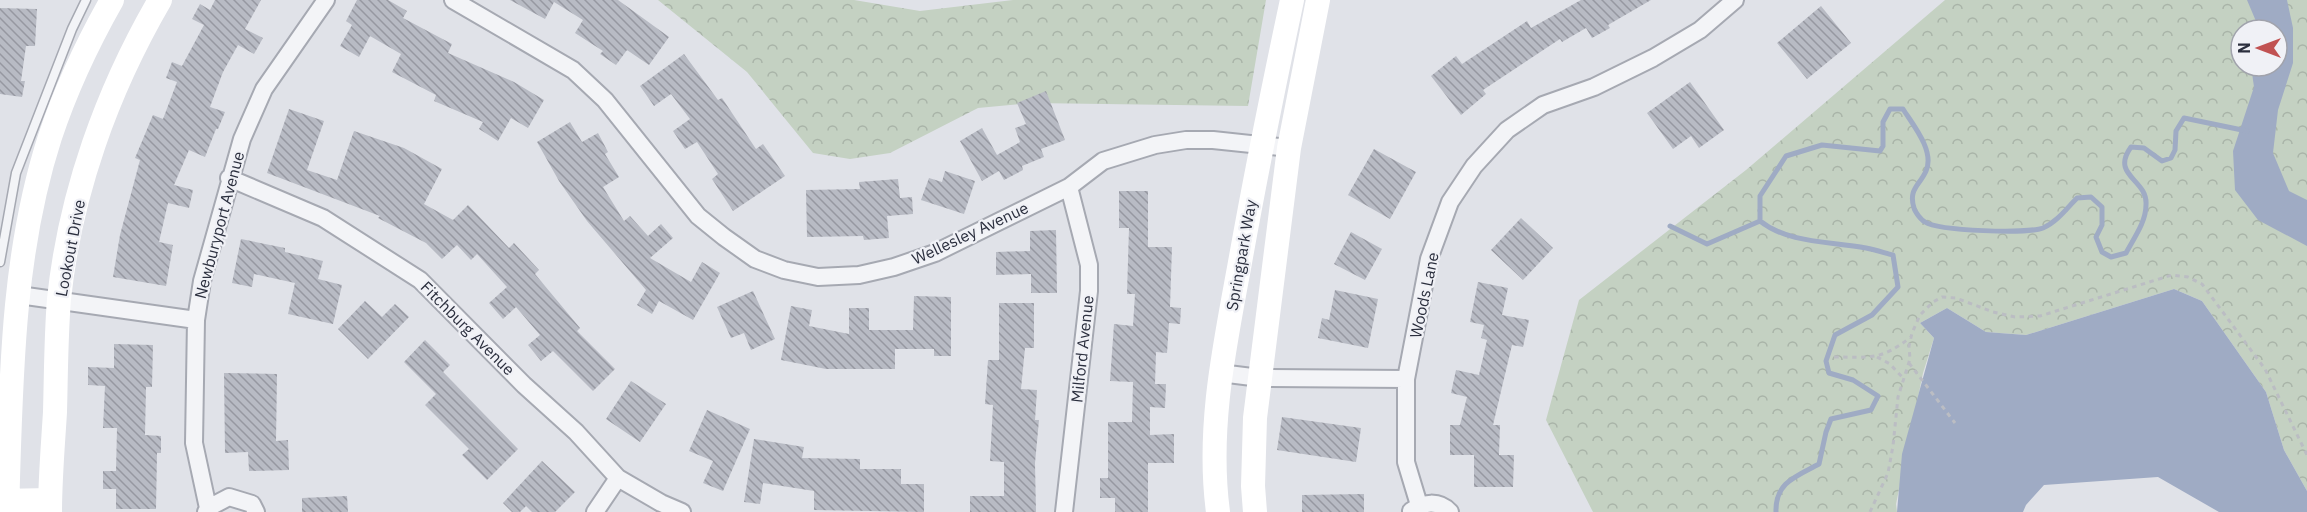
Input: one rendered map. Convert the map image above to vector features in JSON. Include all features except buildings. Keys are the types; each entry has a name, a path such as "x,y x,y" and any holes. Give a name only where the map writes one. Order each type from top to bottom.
{"street":[{"path":"50,506 5,505 14,341 19,295 34,198 50,139 79,63 112,0"},
{"name":"Lookout Drive","path":"50,506 59,300 71,227 85,171 104,116 146,23 160,0"},
{"name":"Newburyport Avenue","path":"256,512 252,504 229,497 207,510 194,443 196,320 202,281 229,178 242,139 264,89 326,0"},
{"name":"Wellesley Avenue","path":"453,0 573,70 605,100 698,216 755,259 784,270 818,277 859,275 894,267 935,253 1069,187 1103,161 1155,145 1186,140 1213,140 1289,148"},
{"name":"Springpark Way","path":"1218,512 1216,417 1220,373 1261,145 1292,0"},
{"name":"Springpark Way","path":"1255,512 1253,486 1255,418 1289,148 1318,0"},
{"name":"Woods Lane","path":"1414,508 1406,462 1406,379 1429,259 1450,202 1474,166 1507,130 1543,105 1594,87 1653,58 1700,30 1735,0"},
{"name":"Fitchburg Avenue","path":"229,178 323,218 420,280 524,385 576,432 618,478 661,503 682,512"},
{"name":"Milford Avenue","path":"1064,512 1089,291 1089,265 1069,187"},
{"path":"19,295 196,320"},
{"path":"1220,373 1260,378 1406,379"},
{"path":"595,512 618,478"},
{"path":"1414,508 1432,503 1450,512"}],"lane":[{"path":"0,262 16,173 72,29 86,0"}],"path":[{"path":"1870,512 1888,473 1898,397 1909,363 1911,337 1920,315 1933,302 1942,297 1956,298 1993,312 2015,317 2040,316 2164,277 2172,275 2187,277 2202,284 2265,369 2307,455"},
{"path":"1834,357 1877,357 1893,352 1911,337"},
{"path":"1877,357 1890,364 1904,379"},
{"path":"1909,363 1955,423"}],"green space":[{"path":"658,0 854,0 920,11 1013,0 1266,0 1248,106 1031,103 978,108 890,153 850,159 813,153 747,72"},
{"path":"1945,0 2307,0 2307,491 2284,450 2266,392 2202,301 2174,289 2026,335 1986,332 1947,308 1920,323 1934,338 1923,373 1896,504 1897,512 1593,512 1546,420 1579,300 1746,170"}],"water":[{"path":"2247,0 2287,0 2293,28 2293,63 2289,76 2289,18 2255,18"},
{"path":"2253,78 2288,78 2278,110 2273,153 2289,191 2307,200 2307,246 2258,220 2235,190 2233,151 2254,87"},
{"path":"2174,289 2202,301 2266,392 2284,450 2307,491 2307,512 2219,512 2158,477 2044,485 2026,505 2023,512 1897,512 1902,454 1934,338 1920,323 1947,308 1986,332 2026,335"}],"waterway":[{"path":"1776,512 1779,494 1783,487 1795,477 1819,464 1831,419 1871,410 1878,396 1853,380 1829,373 1826,361 1835,335 1872,315 1898,287 1893,255 1866,248 1797,238 1760,221 1760,196 1786,156 1822,145 1880,151 1883,146 1883,122 1890,109 1903,109 1922,138 1928,155 1926,171 1912,196 1915,210 1923,221 1947,228 2034,230 2053,222 2077,198 2091,197 2102,207 2102,225 2096,237 2102,252 2111,257 2126,253 2144,218 2145,196 2125,165 2131,147 2144,148 2162,161 2171,158 2175,150 2176,131 2184,118 2247,131"},
{"path":"1670,226 1707,244 1760,221"}]}
